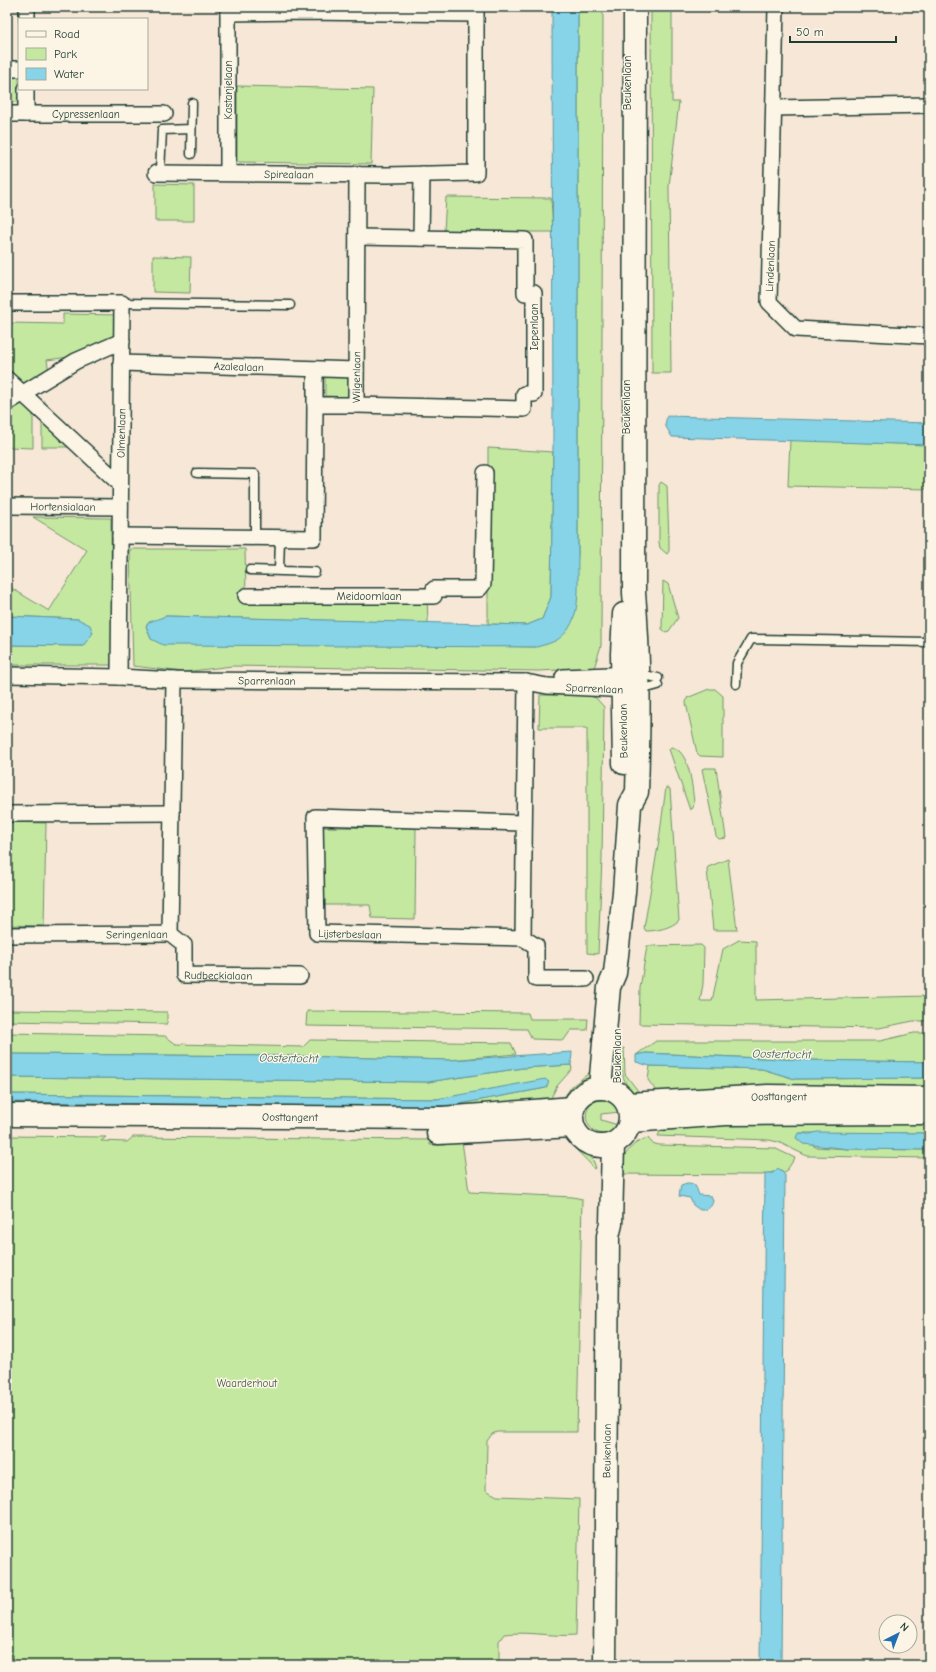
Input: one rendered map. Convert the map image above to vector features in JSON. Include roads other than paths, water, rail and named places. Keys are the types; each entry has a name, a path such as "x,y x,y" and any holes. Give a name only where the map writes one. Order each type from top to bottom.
{"street":[{"path":"27,7 27,18"},
{"name":"Beukenlaan","path":"627,7 626,588 640,682"},
{"name":"Beukenlaan","path":"619,1101 609,1059 619,988 615,973 624,892 630,805 637,792 640,682 634,592 635,7"},
{"name":"Lindenlaan","path":"776,7 769,302 796,329 929,336"},
{"path":"228,10 303,12 476,11"},
{"name":"Kastanjelaan","path":"228,10 228,173"},
{"name":"Spirealaan","path":"158,172 357,174 476,173 476,11"},
{"path":"7,69 18,69"},
{"path":"26,90 26,114"},
{"path":"774,108 929,105"},
{"name":"Cypressenlaan","path":"7,114 164,114"},
{"name":"Wilgenlaan","path":"315,405 356,405 357,174"},
{"path":"357,237 421,238 422,174"},
{"name":"Iepenlaan","path":"356,405 524,409 524,394 534,394 534,293 525,293 525,240 421,238"},
{"path":"7,303 122,304"},
{"name":"Olmenlaan","path":"119,677 122,304"},
{"path":"7,403 76,361 122,341"},
{"name":"Azalealaan","path":"122,363 356,370"},
{"path":"120,536 314,538 315,369"},
{"path":"7,379 120,484"},
{"name":"Meidoornlaan","path":"246,596 434,596 434,589 477,589 483,584 485,473"},
{"name":"Hortensialaan","path":"7,506 120,507"},
{"name":"Sparrenlaan","path":"7,675 119,677 174,680 526,682 552,678 640,682"},
{"name":"Seringenlaan","path":"7,935 170,934 174,680"},
{"path":"526,682 523,938 536,946 536,979 586,979"},
{"path":"7,814 172,813"},
{"name":"Lijsterbeslaan","path":"523,938 317,933 315,817 524,823"},
{"name":"Rudbeckialaan","path":"170,934 184,945 184,975 300,976"},
{"path":"590,1090 619,1101 628,1130 622,1138 605,1145 581,1140 573,1117 582,1094 590,1090"},
{"name":"Oosttangent","path":"619,1101 768,1096 929,1098"},
{"name":"Oosttangent","path":"619,1101 726,1114 929,1113"},
{"name":"Oosttangent","path":"7,1115 442,1118 573,1117"},
{"name":"Oosttangent","path":"7,1130 442,1133 573,1117"},
{"name":"Beukenlaan","path":"605,1145 611,1224 608,1236 605,1665"}],"lane":[{"path":"191,154 190,129 192,103"},
{"path":"158,172 162,130 190,129"},
{"path":"122,304 290,305"},
{"path":"197,473 255,474 255,537"},
{"path":"279,571 280,538"},
{"path":"250,570 315,572"},
{"path":"736,684 737,663 751,639 929,642"}],"water":[{"path":"552,7 578,7 578,590 572,624 566,633 557,640 537,647 163,645 151,639 146,626 149,622 166,616 527,625 542,619 551,597 553,452"},
{"path":"667,416 929,423 929,445 672,437 665,425"},
{"path":"7,616 78,619 90,625 93,633 83,646 7,645"},
{"name":"Oostertocht","path":"572,1052 571,1065 523,1068 428,1082 7,1077 7,1054 295,1056 450,1060"},
{"path":"645,1053 805,1060 929,1062 929,1078 795,1079 762,1069 650,1066 636,1062 636,1055"},
{"path":"545,1079 549,1082 546,1088 454,1105 417,1107 7,1102 7,1094 437,1099"},
{"path":"817,1132 929,1133 929,1150 848,1149 803,1144 796,1138 798,1133 810,1134"},
{"path":"778,1168 785,1175 781,1665 760,1665 765,1173 773,1173"},
{"path":"687,1183 694,1185 699,1195 711,1196 713,1200 711,1206 707,1209 700,1210 693,1205 690,1198 679,1196 681,1185"}],"park label":[{"name":"Waarderhout","path":"247,1383"}]}
